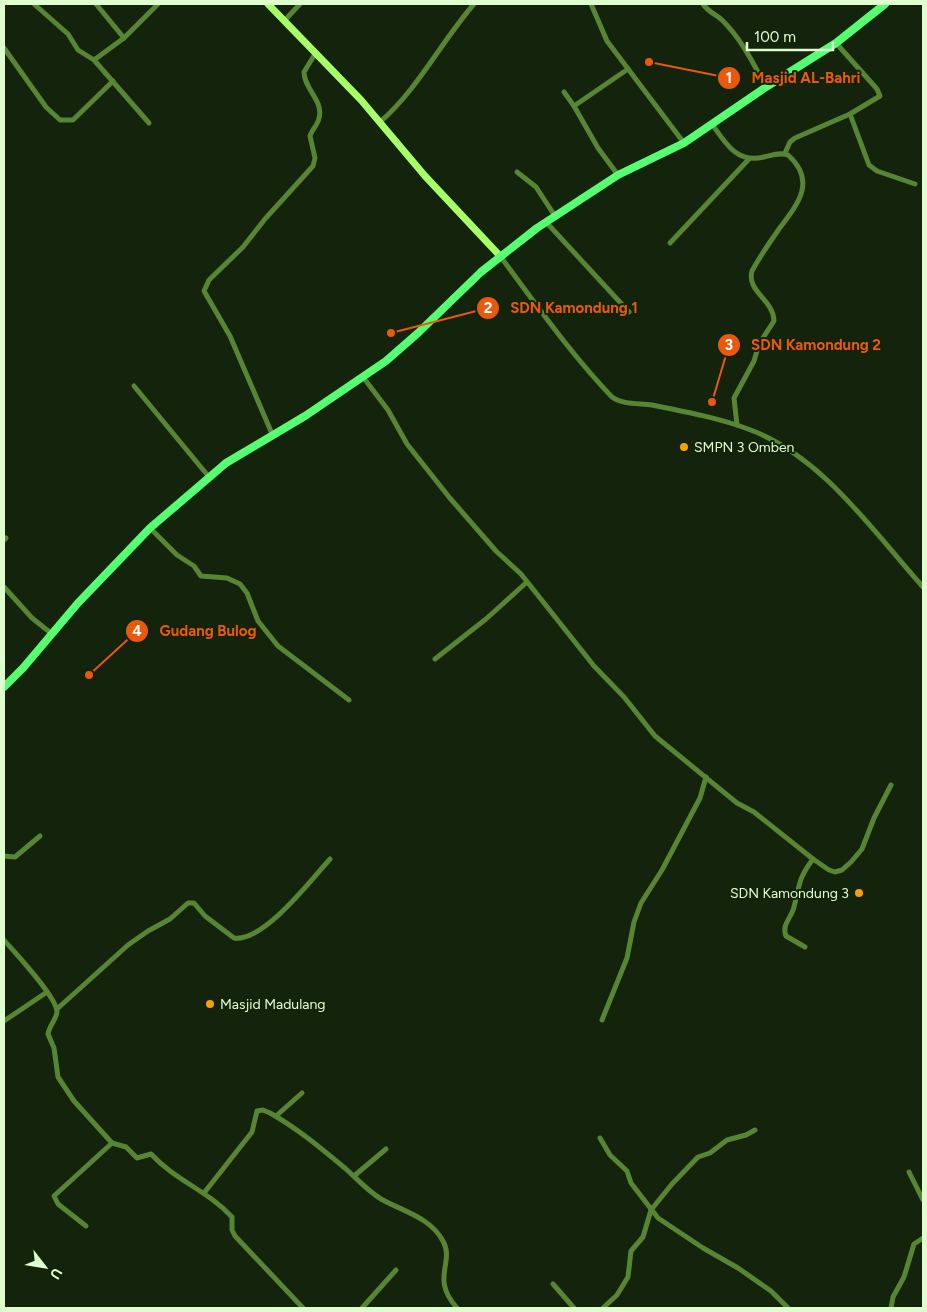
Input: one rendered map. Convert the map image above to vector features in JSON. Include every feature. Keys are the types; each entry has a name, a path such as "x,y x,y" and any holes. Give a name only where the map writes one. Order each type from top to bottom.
{"main road":[{"path":"4,687 150,528 209,477 233,459 274,436 363,377 407,343 500,256 546,222 618,175 684,143 766,87 836,43 885,4"}],"street":[{"path":"34,4 68,34 78,50 94,60 150,123"},
{"path":"96,4 124,38"},
{"path":"94,60 124,38 158,4"},
{"path":"268,4 380,122 468,223 500,256 536,302 556,333 614,399 652,405 737,425 766,437 812,465 923,586"},
{"path":"284,21 300,4"},
{"path":"380,122 404,99 444,42 474,4"},
{"path":"591,4 607,41 684,143"},
{"path":"703,4 710,13 723,20 745,47 766,87"},
{"path":"784,153 794,138 850,114 879,98 881,94 836,43"},
{"path":"4,48 33,86 46,108 60,120 73,120 113,81"},
{"path":"274,436 230,336 204,290 209,280 243,247 264,219 314,166 315,158 310,136 318,121 320,112 315,99 306,85 304,72 316,54"},
{"path":"574,106 628,68"},
{"path":"564,92 598,148 618,175"},
{"path":"850,114 869,165 877,171 915,184"},
{"path":"712,124 734,152 749,159 784,153 790,157 802,177 802,192 792,211 752,270 751,280 772,310 774,320 759,344 754,362 734,398 737,425"},
{"path":"670,243 749,159"},
{"path":"516,172 536,187 555,216"},
{"path":"546,222 629,312"},
{"path":"363,377 388,410 412,451 491,546 527,582 594,666 624,697 655,736 737,803 754,812 813,859 835,872 842,870 862,849 874,818 891,785"},
{"path":"134,386 209,477"},
{"path":"150,528 177,555 194,566 201,576 226,578 240,584 249,597 258,621 278,646 349,700"},
{"path":"435,659 486,619 527,582"},
{"path":"4,587 32,618 52,634"},
{"path":"602,1020 629,952 634,922 641,903 662,870 700,798 706,777"},
{"path":"4,856 15,857 40,836"},
{"path":"57,1009 128,945 170,919 188,903 197,906 205,916 234,938 250,936 297,896 330,859"},
{"path":"805,947 786,936 784,928 794,907 799,880 813,859"},
{"path":"4,940 47,992 57,1009 57,1015 48,1034 54,1048 58,1077 74,1101 112,1143 126,1147 138,1158 151,1154 163,1167 184,1183 204,1193 232,1216 232,1230 235,1236 303,1308"},
{"path":"4,1021 47,992"},
{"path":"276,1116 302,1093"},
{"path":"204,1193 252,1132 257,1111 263,1110 276,1116 328,1154 376,1195 418,1217 436,1232 444,1242 446,1252 444,1285 446,1294 457,1308"},
{"path":"603,1308 616,1295 628,1277 631,1251 643,1236 651,1210 698,1157 704,1156 727,1140 746,1135 755,1130"},
{"path":"600,1138 610,1156 627,1171 632,1183 651,1210 667,1224 771,1291 788,1308"},
{"path":"86,1226 58,1204 54,1196 112,1143"},
{"path":"354,1176 386,1149"},
{"path":"909,1172 923,1200"},
{"path":"891,1308 893,1297 904,1277 914,1244 923,1238"},
{"path":"362,1308 396,1270"},
{"path":"553,1284 574,1308"}],"place":[{"name":"Masjid AL-Bahri","path":"649,62"},
{"name":"SDN Kamondung 1","path":"391,333"},
{"name":"SDN Kamondung 2","path":"712,402"},
{"name":"SMPN 3 Omben","path":"684,447"},
{"name":"Gudang Bulog","path":"89,675"},
{"name":"SDN Kamondung 3","path":"859,893"},
{"name":"Masjid Madulang","path":"210,1004"}]}
